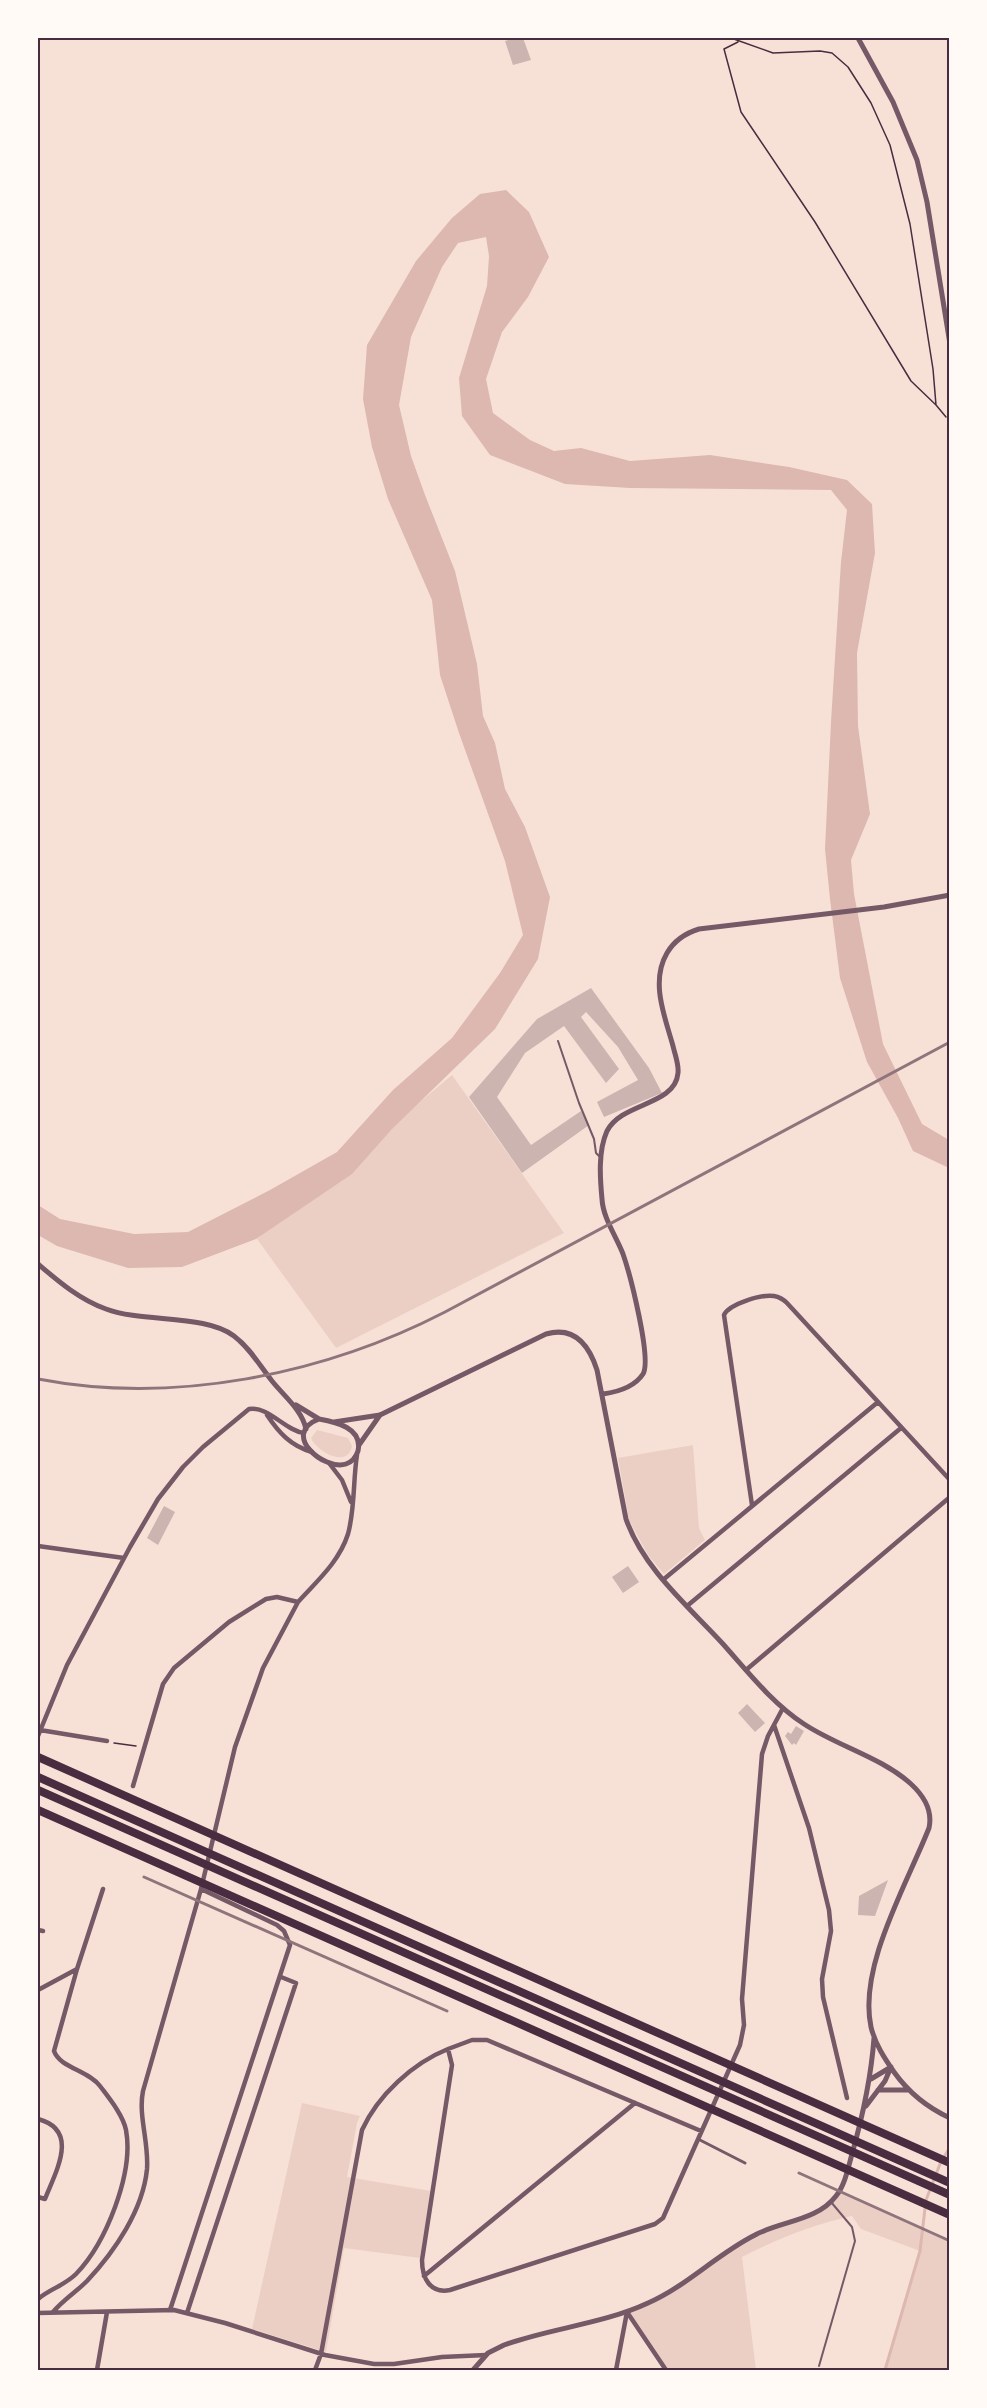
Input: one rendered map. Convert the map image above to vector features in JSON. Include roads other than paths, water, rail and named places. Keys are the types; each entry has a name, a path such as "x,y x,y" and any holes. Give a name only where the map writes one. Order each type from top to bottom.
{"highway":[{"path":"38,1757 950,2163"},
{"path":"38,1777 950,2183"},
{"path":"38,1790 950,2195"},
{"path":"38,1810 950,2215"}],"street":[{"path":"858,38 893,102 917,160 927,202 950,344"},
{"path":"603,1394 630,1386 640,1378 645,1368 637,1309 621,1250 603,1206 604,1139 614,1121 625,1113 666,1094 675,1083 677,1063 659,987 662,964 673,945 686,934 699,929 884,907 950,895"},
{"path":"38,1264 75,1292 105,1309 153,1319 213,1325 232,1334 292,1402 305,1431 305,1445 312,1452"},
{"path":"752,1505 724,1318 728,1309 766,1296 782,1299 950,1480"},
{"path":"334,1422 380,1415 539,1336 560,1331 576,1336 587,1347 596,1366 626,1519 639,1547 687,1606 783,1708 813,1730 882,1765 907,1781 920,1794 929,1810 929,1828 895,1907 876,1965 870,2007 874,2037 871,2079 845,2179 838,2194 831,2202 811,2215 753,2235 668,2293 627,2312 508,2343 486,2355 473,2370"},
{"path":"53,2312 108,2256 129,2222 142,2192 148,2156 142,2112 143,2094 201,1889 236,1747 263,1668 298,1602 338,1555 348,1533 358,1449 354,1432 334,1422 319,1419 292,1402"},
{"path":"664,1579 878,1402"},
{"path":"38,1736 67,1665 124,1558 158,1499 183,1467 244,1411 255,1408 263,1410 286,1427 305,1431"},
{"path":"263,1410 286,1439 329,1462 345,1464 352,1461 380,1415"},
{"path":"305,1431 319,1419"},
{"path":"687,1606 901,1428"},
{"path":"329,1462 345,1486 352,1505"},
{"path":"746,1670 950,1497"},
{"path":"38,1546 124,1558"},
{"path":"133,1786 163,1684 174,1668 229,1622 262,1600 278,1596 298,1602"},
{"path":"448,2049 452,2068 423,2252 424,2277 434,2289 448,2291 655,2224 664,2216 743,2033 742,1999 762,1758 766,1740 783,1708"},
{"path":"774,1725 809,1828 829,1910 831,1931 822,1979 823,1997 846,2098"},
{"path":"40,1730 108,1742"},
{"path":"38,2299 70,2278 91,2255 101,2237 119,2192 125,2166 125,2128 117,2112 96,2082 87,2074 59,2060 54,2051 103,1889"},
{"path":"170,2310 290,1945 284,1931 201,1889"},
{"path":"38,1990 77,1969"},
{"path":"187,2313 296,1983 281,1977"},
{"path":"874,2037 891,2067 909,2090 926,2105 950,2118"},
{"path":"315,2370 321,2354 362,2130 371,2112 422,2062 472,2040 488,2040 701,2131"},
{"path":"871,2079 891,2067"},
{"path":"864,2108 891,2067"},
{"path":"878,2090 909,2090"},
{"path":"424,2277 635,2103"},
{"path":"38,2119 50,2122 56,2128 60,2134 62,2147 59,2163 45,2199 38,2197"},
{"path":"698,2139 746,2163"},
{"path":"38,2313 170,2310 187,2313 321,2354 348,2360 388,2364 442,2357 486,2355"},
{"path":"97,2370 107,2312"},
{"path":"616,2370 627,2312"},
{"path":"627,2312 666,2370"}],"lane":[{"path":"558,1041 594,1139 596,1153 602,1157"},
{"path":"819,2366 855,2241 852,2227 831,2202"}],"waterway":[{"path":"885,2370 920,2251 926,2200 940,2164 950,2147"}],"railway":[{"path":"38,1379 89,1386 141,1388 194,1386 246,1379 298,1368 349,1353 445,1312 950,1042"},
{"path":"144,1877 447,2011"},
{"path":"799,2173 950,2241"}]}
